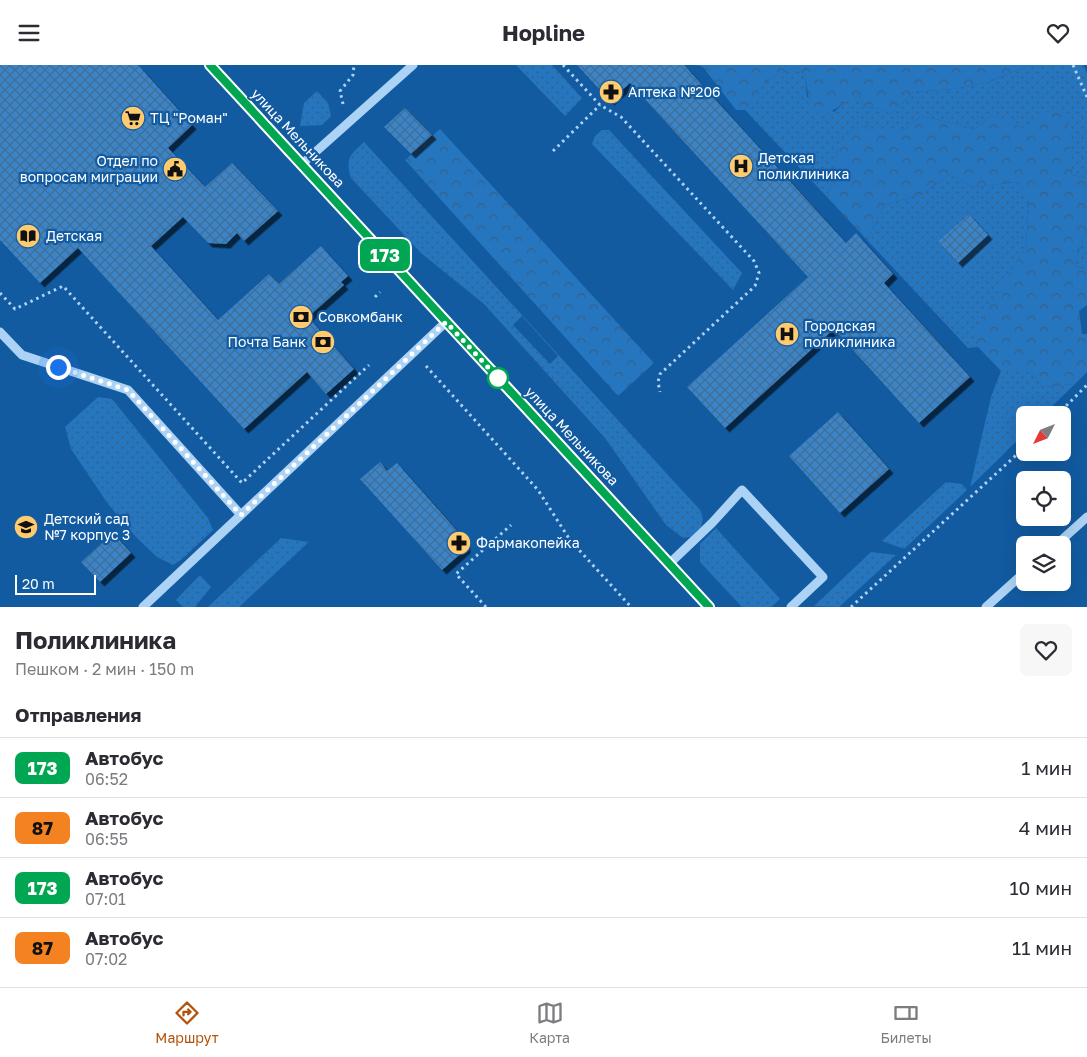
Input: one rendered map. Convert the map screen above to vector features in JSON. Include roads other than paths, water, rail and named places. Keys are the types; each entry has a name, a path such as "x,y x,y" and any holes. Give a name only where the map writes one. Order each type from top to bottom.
{"main road":[{"name":"улица Мельникова","path":"210,65 709,607"}],"lane":[{"path":"302,164 413,65"},
{"path":"143,607 446,322"},
{"path":"0,332 22,355 128,390 241,515"},
{"path":"669,564 712,523 742,490 823,577 791,607"},
{"path":"1066,536 1087,517"},
{"path":"986,607 1016,580"}],"place":[{"name":"Аптека №206","path":"611,92"},
{"name":"ТЦ \"Роман\"","path":"133,118"},
{"name":"Детская поликлиника","path":"741,166"},
{"name":"Отдел по вопросам миграции","path":"175,169"},
{"name":"Детская","path":"28,236"},
{"name":"Совкомбанк","path":"301,317"},
{"name":"Городская поликлиника","path":"787,334"},
{"name":"Почта Банк","path":"323,342"},
{"name":"Детский сад №7 корпус 3","path":"26,527"},
{"name":"Фармакопейка","path":"459,543"}]}
